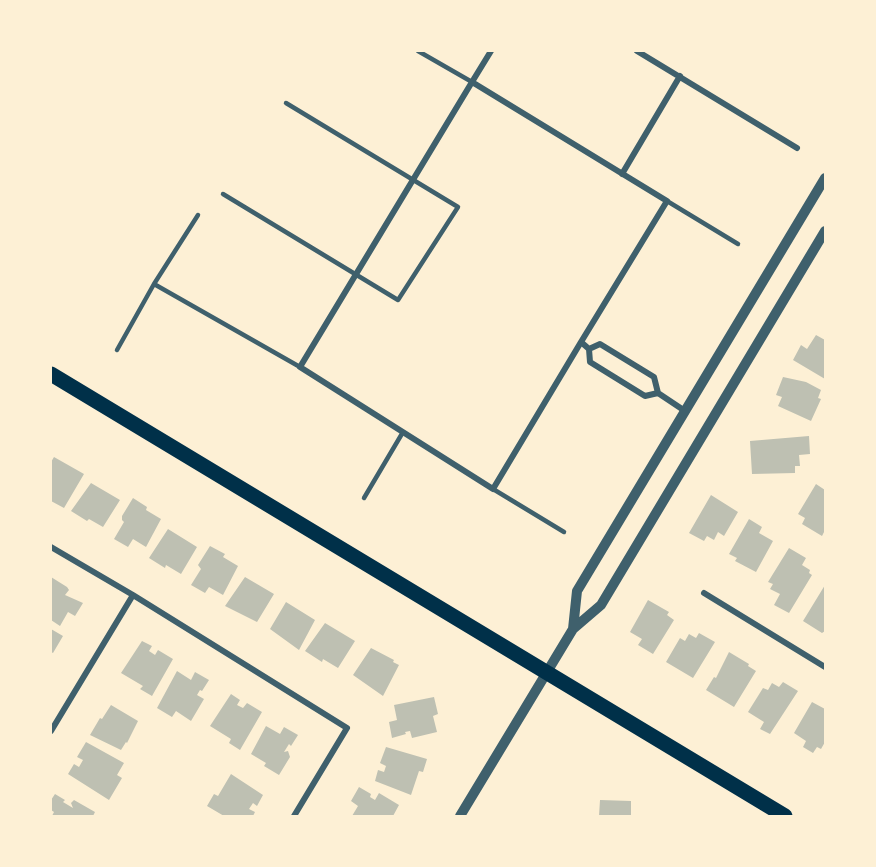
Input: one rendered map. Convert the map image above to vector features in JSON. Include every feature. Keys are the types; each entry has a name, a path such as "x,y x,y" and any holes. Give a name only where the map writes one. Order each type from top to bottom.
{"main road":[{"path":"51,374 785,816"}],"street":[{"path":"472,82 667,201 493,489 300,367 413,179 472,82 491,51"},
{"path":"637,51 797,148"},
{"path":"622,174 680,76"},
{"path":"573,629 577,591 825,178"},
{"path":"460,816 573,629 601,604 825,231"},
{"path":"581,342 589,349 590,362 645,396 658,393"},
{"path":"589,349 600,344 654,377 658,393 685,411"},
{"path":"51,548 133,595 347,728 294,816"},
{"path":"704,593 825,667"},
{"path":"51,731 133,595"}],"lane":[{"path":"418,51 472,82"},
{"path":"223,194 398,300 458,207 286,103"},
{"path":"667,201 738,244"},
{"path":"117,350 154,284 198,215"},
{"path":"154,284 300,367"},
{"path":"364,498 403,432"},
{"path":"493,489 564,532"}],"building":[{"path":"816,335 825,340 825,379 793,360 801,345 807,349"},
{"path":"783,377 806,382 821,390 818,398 821,399 811,421 778,406 782,397 776,395"},
{"path":"809,436 810,454 799,455 800,466 795,466 795,473 752,474 750,441"},
{"path":"54,457 84,474 64,508 51,501 51,462"},
{"path":"91,483 120,500 103,527 71,511"},
{"path":"816,484 825,490 825,530 822,536 802,524 805,518 798,514"},
{"path":"711,495 738,512 724,536 718,532 714,540 707,536 704,541 689,533"},
{"path":"133,498 147,507 146,510 161,519 146,547 133,539 128,547 114,539 124,522 122,516"},
{"path":"749,519 762,527 759,533 773,541 756,572 735,561 737,558 729,554"},
{"path":"168,529 197,547 181,574 149,558"},
{"path":"210,546 225,554 223,557 238,566 223,595 209,587 205,593 191,585 201,569 198,565"},
{"path":"789,548 806,558 802,565 810,570 809,573 812,575 789,613 774,605 780,594 770,589 773,584 768,582"},
{"path":"51,577 67,587 69,590 65,595 83,603 75,616 68,612 60,626 51,620"},
{"path":"245,577 274,594 257,622 225,606"},
{"path":"825,585 825,631 822,633 803,621"},
{"path":"648,600 669,612 667,615 674,620 653,654 638,645 642,639 630,632"},
{"path":"286,602 315,620 299,650 270,629"},
{"path":"325,623 355,641 338,668 323,659 322,662 305,651"},
{"path":"51,629 63,636 53,653 51,652"},
{"path":"699,633 715,642 693,678 666,662 680,638 685,641 689,634 696,638"},
{"path":"142,641 152,646 149,651 155,655 158,650 173,659 152,696 140,689 143,686 121,673"},
{"path":"371,648 399,665 383,696 353,675"},
{"path":"729,652 756,671 734,707 706,690 714,677 716,678"},
{"path":"177,671 191,680 195,672 209,680 197,695 204,699 191,721 176,711 172,717 157,708"},
{"path":"783,682 798,691 770,734 760,729 764,722 748,712 763,688 768,690 772,683 779,687"},
{"path":"231,694 240,700 237,705 243,708 247,703 262,712 240,750 229,743 231,739 210,726"},
{"path":"434,697 438,714 433,716 437,732 412,738 410,731 392,738 389,722 397,720 394,705"},
{"path":"812,702 825,709 825,742 821,749 817,747 813,753 803,747 806,741 794,733"},
{"path":"111,705 138,721 121,750 90,735"},
{"path":"266,726 280,734 284,727 298,735 284,752 288,751 290,757 279,775 264,766 266,763 251,754"},
{"path":"86,742 124,763 117,775 122,778 109,800 68,774 74,764 79,767 83,760 77,757"},
{"path":"386,747 427,759 423,772 419,771 411,795 375,781 378,770 384,772 386,766 380,763"},
{"path":"231,774 263,795 257,806 253,803 249,809 255,812 253,816 224,816 207,806 214,794 218,796"},
{"path":"359,787 371,794 370,797 375,800 379,793 399,805 393,816 352,816 358,806 351,801"},
{"path":"55,794 73,808 71,803 74,800 95,812 93,816 52,816 54,812 51,810 51,800"},
{"path":"600,800 631,801 631,816 599,816"}]}
